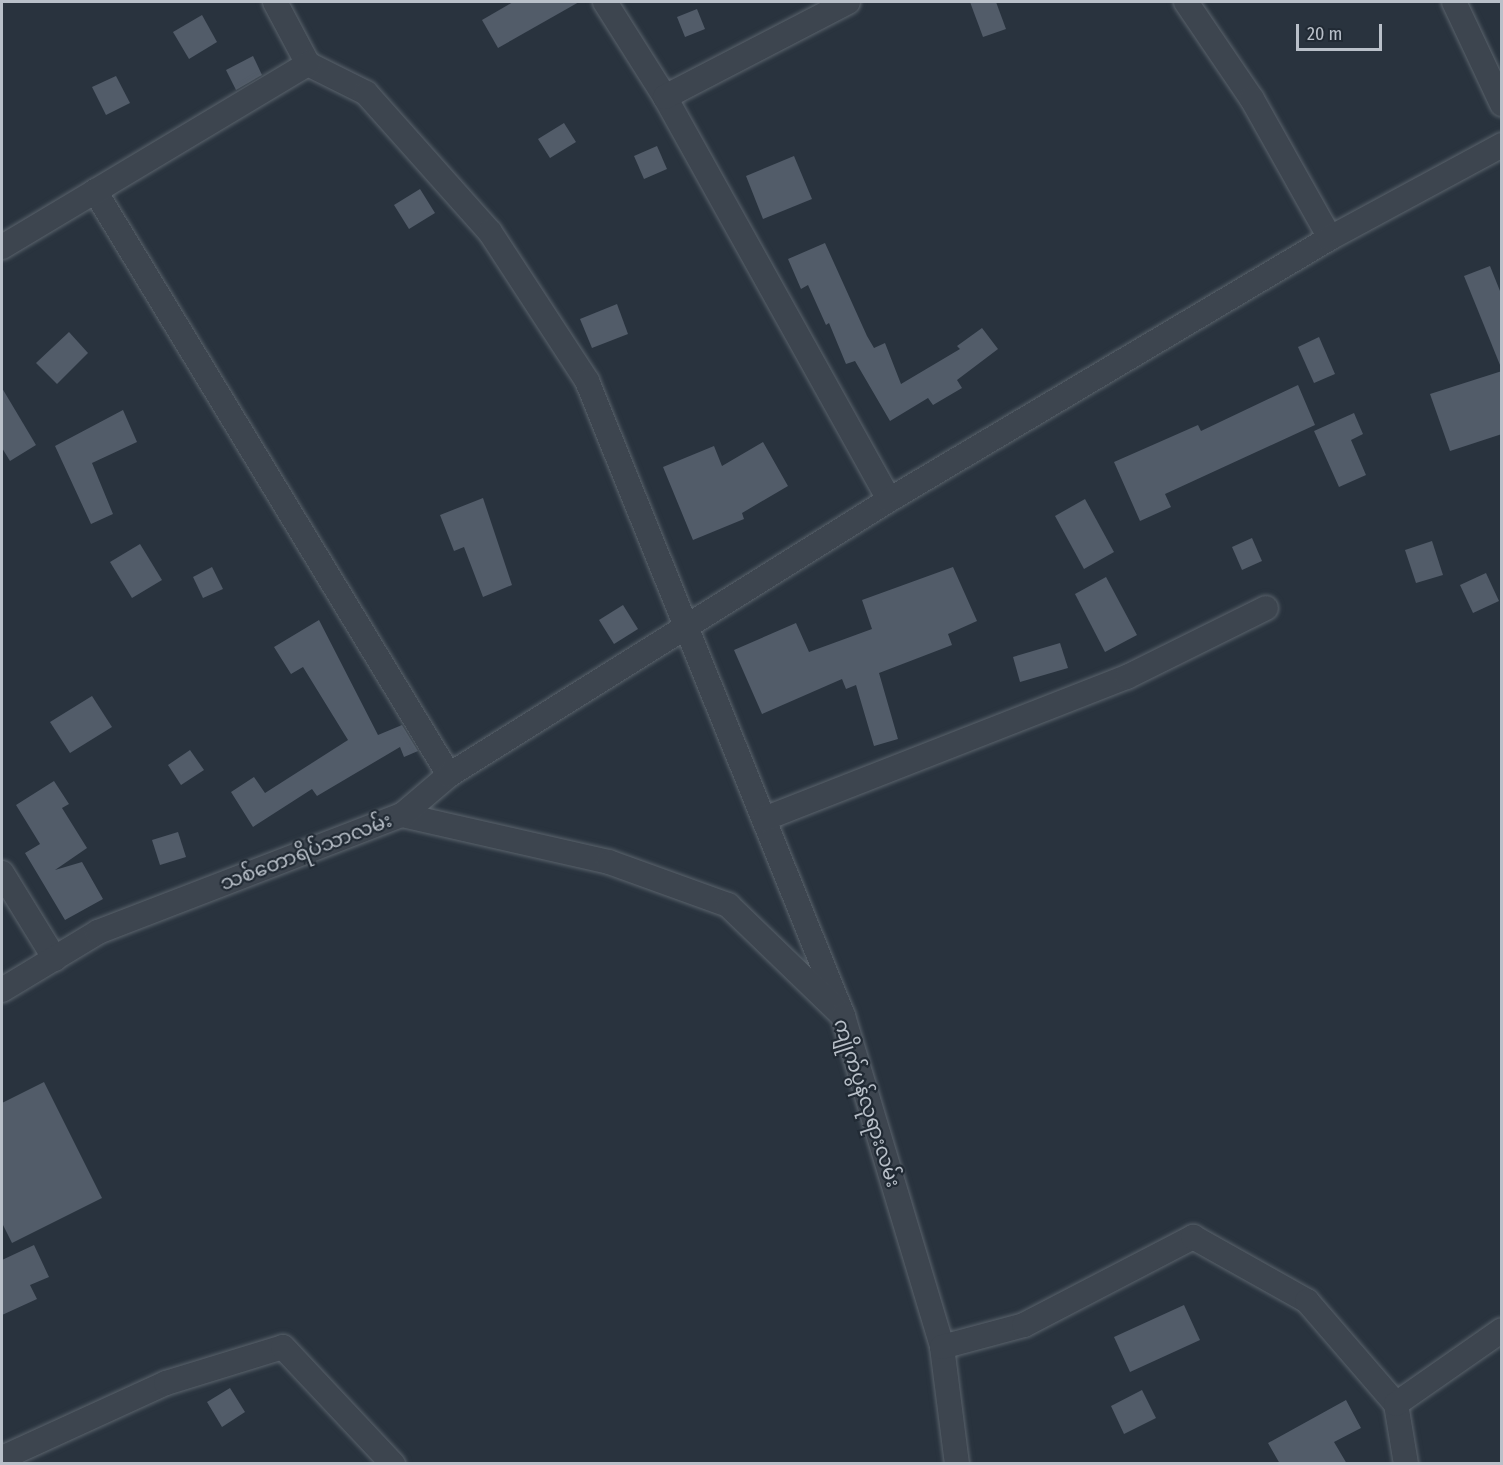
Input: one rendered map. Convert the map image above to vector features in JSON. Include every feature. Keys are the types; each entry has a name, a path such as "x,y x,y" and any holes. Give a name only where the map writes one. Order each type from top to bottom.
{"street":[{"path":"275,2 308,64 366,93 490,232 587,381 843,1016"},
{"path":"605,2 664,97 889,500"},
{"path":"664,97 848,2"},
{"path":"1186,2 1252,99 1330,238"},
{"path":"1454,2 1502,104"},
{"path":"2,247 308,64"},
{"name":"သစ်တောရိပ်သာလမ်း","path":"2,990 98,932 402,815 449,775 889,500 1330,238 1502,145"},
{"path":"95,191 449,775"},
{"path":"764,819 1127,677 1266,608"},
{"name":"ကျိုက်ပွန်လုရားလမ်း","path":"402,815 609,862 728,905 843,1016 942,1347 957,1464"},
{"path":"2,873 55,958"},
{"path":"942,1347 1024,1325 1193,1237 1307,1301 1396,1404 1406,1464"},
{"path":"1396,1404 1502,1330"},
{"path":"2,1458 166,1383 283,1347 393,1464"}],"building":[{"path":"513,2 579,2 498,48 482,20"},
{"path":"970,2 996,2 1006,29 983,37"},
{"path":"697,9 705,29 685,37 677,17"},
{"path":"202,15 217,42 189,59 173,32"},
{"path":"253,56 262,75 236,90 226,70"},
{"path":"116,76 130,103 106,115 92,87"},
{"path":"564,123 576,142 550,158 538,139"},
{"path":"657,146 667,169 644,179 634,156"},
{"path":"794,156 812,199 763,219 746,176"},
{"path":"420,189 435,213 409,229 394,205"},
{"path":"825,243 867,336 874,348 885,343 901,384 960,349 957,346 982,328 998,349 957,380 962,388 933,405 928,398 890,421 855,361 846,364 829,323 826,325 808,285 801,289 788,259"},
{"path":"1490,266 1502,296 1500,365 1464,276"},
{"path":"617,304 628,334 592,348 580,319"},
{"path":"69,332 88,353 57,384 36,363"},
{"path":"1319,337 1335,374 1314,383 1298,347"},
{"path":"1502,371 1502,434 1450,451 1430,394"},
{"path":"1298,385 1315,425 1165,494 1171,507 1140,521 1114,462 1198,425 1201,431"},
{"path":"2,388 36,445 10,461 2,448"},
{"path":"123,410 137,442 92,463 113,514 91,524 55,446"},
{"path":"1354,413 1363,434 1351,440 1366,475 1339,487 1314,431"},
{"path":"763,442 788,486 742,513 744,519 693,540 663,467 714,446 722,466"},
{"path":"483,498 512,585 483,597 464,547 454,551 440,515"},
{"path":"1085,499 1114,552 1084,569 1055,516"},
{"path":"1252,538 1262,561 1242,570 1232,547"},
{"path":"1432,541 1443,575 1416,583 1405,550"},
{"path":"140,544 162,580 132,598 110,562"},
{"path":"212,567 223,589 203,598 193,577"},
{"path":"953,567 977,621 948,634 952,645 879,673 898,739 874,746 856,685 846,689 842,679 762,714 734,650 796,623 809,652 872,629 862,600"},
{"path":"1486,573 1499,601 1473,613 1460,585"},
{"path":"1106,577 1137,635 1105,652 1075,594"},
{"path":"623,605 638,629 614,644 599,620"},
{"path":"319,620 378,735 402,725 418,751 404,757 400,747 317,796 312,789 253,827 231,792 254,777 265,793 348,740 303,667 291,674 274,647"},
{"path":"1060,643 1068,668 1020,682 1013,657"},
{"path":"92,696 112,727 70,753 50,722"},
{"path":"190,750 204,770 181,785 168,765"},
{"path":"54,781 69,804 62,808 87,848 55,870 82,862 103,899 65,920 25,853 40,844 16,805"},
{"path":"178,832 186,857 160,865 152,840"},
{"path":"44,1082 102,1198 12,1243 2,1223 2,1103"},
{"path":"34,1245 49,1277 30,1285 37,1299 2,1315 2,1260"},
{"path":"1184,1305 1200,1340 1130,1372 1114,1337"},
{"path":"230,1388 245,1412 222,1427 207,1402"},
{"path":"1142,1390 1156,1418 1124,1434 1111,1406"},
{"path":"1346,1400 1361,1428 1334,1442 1347,1464 1280,1464 1268,1443"}]}
